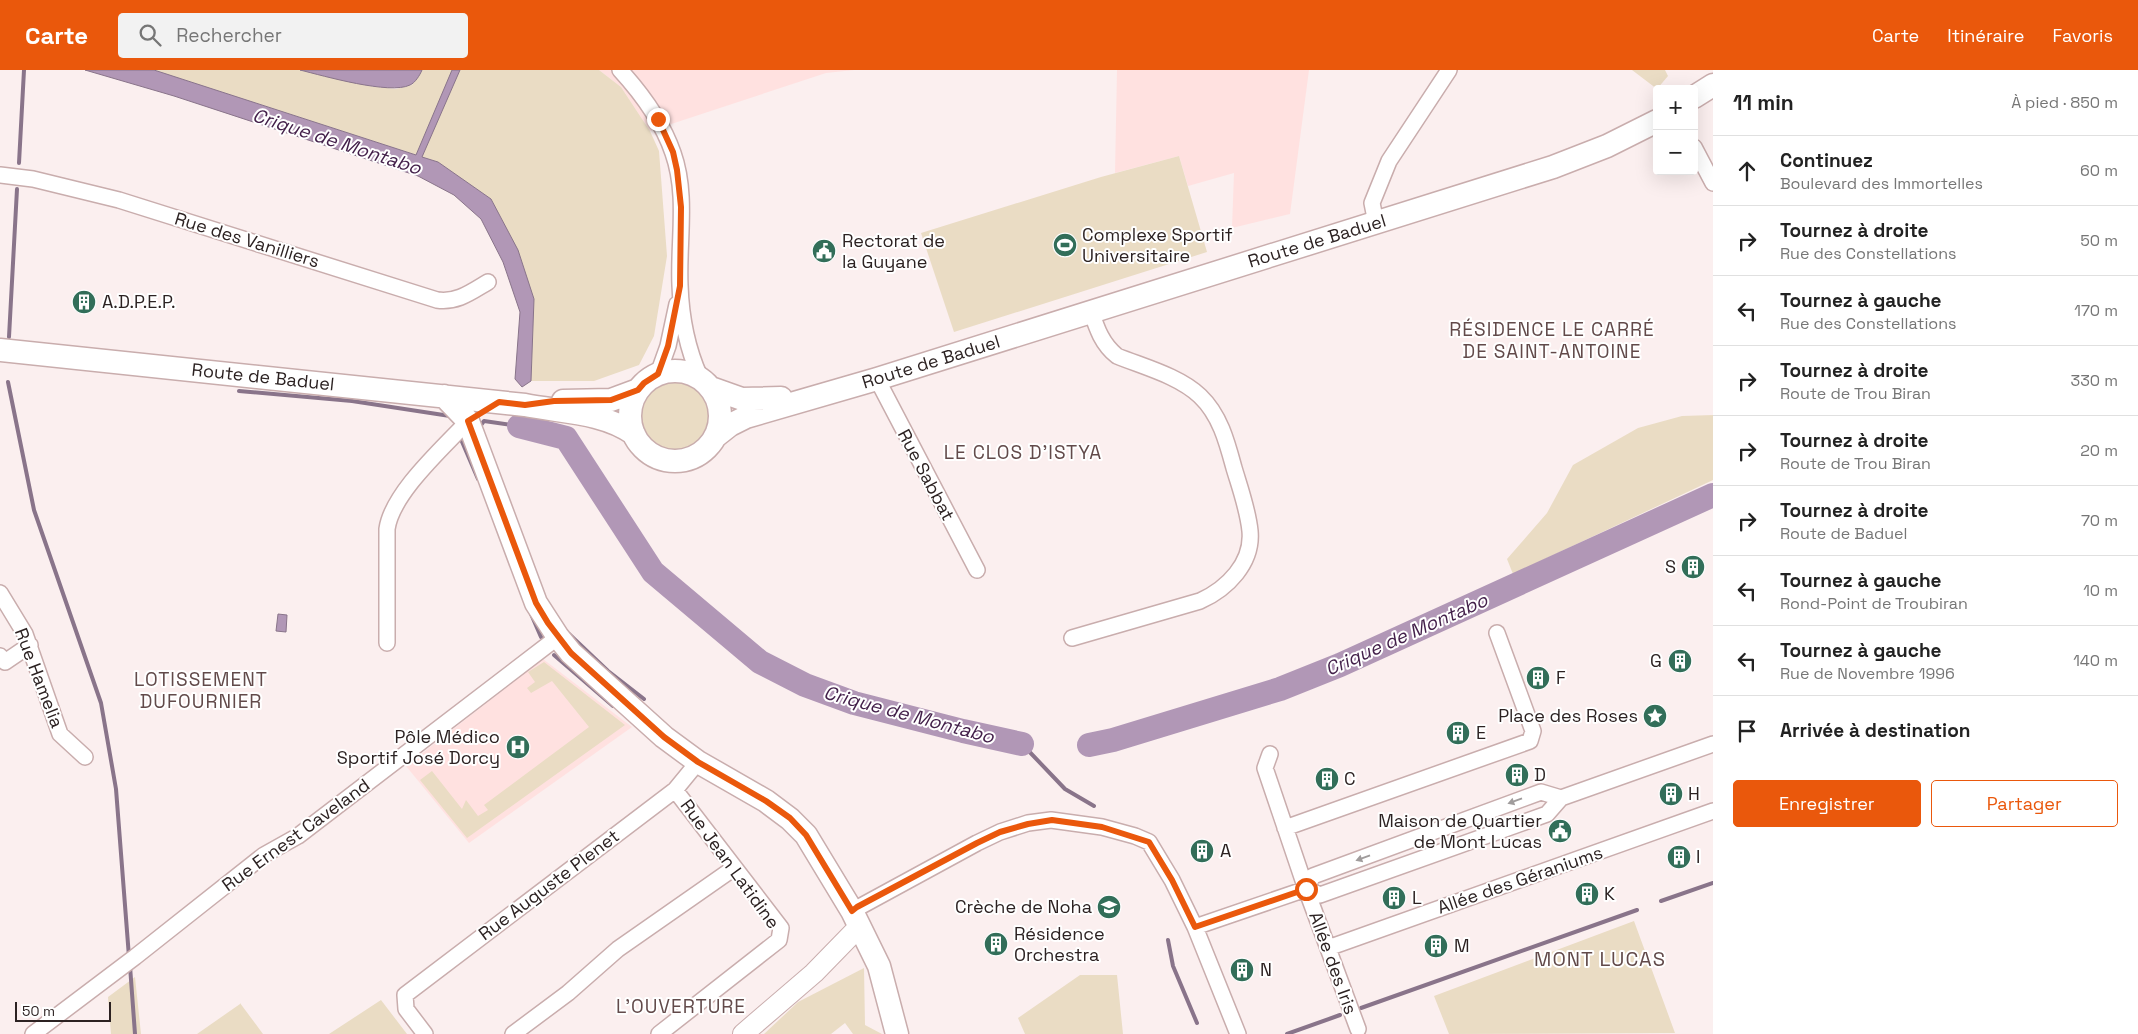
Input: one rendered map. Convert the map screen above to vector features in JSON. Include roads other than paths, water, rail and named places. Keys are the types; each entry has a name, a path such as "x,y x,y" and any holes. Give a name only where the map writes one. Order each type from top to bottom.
{"main road":[{"path":"1698,94 1713,85"},
{"name":"Route de Baduel","path":"716,436 730,425 746,417 877,379 1581,157 1634,134 1653,123"},
{"name":"Route de Baduel","path":"0,350 525,405 594,417 625,428 634,434"},
{"path":"679,370 706,383 717,397 720,412 716,436 708,447 690,459 671,461 649,453 634,434 630,412 638,390 644,383 658,374 679,370"},
{"name":"Route de Baduel","path":"706,383 742,399 788,398 829,393"},
{"name":"Route de Baduel","path":"525,405 554,401 611,400 638,390"},
{"path":"444,396 468,421 536,603 558,637 571,653 657,730 698,762 766,801 790,818 806,835 856,920 879,966 897,1034"},
{"path":"468,421 499,402"}],"street":[{"path":"620,70 635,86 658,119 673,152 680,188 680,286 685,332 691,357 706,383"},
{"path":"1376,223 1372,203 1389,161 1449,70"},
{"path":"1698,155 1713,183"},
{"name":"Rue des Vanilliers","path":"0,175 33,179 119,200 437,300 444,301 460,298 488,282"},
{"path":"658,374 668,346 680,286"},
{"path":"1072,638 1215,594 1242,566 1247,555 1250,532 1245,506 1224,435 1209,406 1191,388 1118,356 1102,340 1091,311"},
{"name":"Rue Sabbat","path":"877,379 977,570"},
{"path":"387,643 387,529 391,511 406,489 468,421"},
{"name":"Rue Hamelia","path":"0,593 30,645 60,734 85,757"},
{"path":"1285,828 1530,741 1533,731 1497,632"},
{"name":"Rue Ernest Caveland","path":"33,1034 135,958 264,855 298,836 558,637"},
{"path":"0,656 5,662 30,645"},
{"path":"1195,927 1306,889 1320,895 1547,814 1561,798 1713,744"},
{"name":"Allée des Iris","path":"1270,754 1265,768 1306,889 1358,1030"},
{"name":"Rue Auguste Plenet","path":"425,1034 406,1009 404,995 675,790 698,762"},
{"name":"Rue Jean Latidine","path":"659,1034 779,940 781,928 675,790"},
{"path":"1306,889 1313,876 1541,792 1561,798"},
{"name":"Allée des Géraniums","path":"1328,948 1713,811"},
{"path":"743,1034 814,973 853,933 856,920 866,902 1000,832 1052,820 1102,827 1149,842 1172,880 1195,927 1238,1034"},
{"path":"513,1034 568,993 618,948 734,868"}],"water":[{"path":"85,70 154,70 416,155 452,70 460,70 422,157 438,162 491,199 518,250 534,299 531,381 522,387 515,379 520,312 503,262 481,219 454,195 418,176 174,96"},
{"path":"300,70 422,70 414,83 388,88 356,84"},
{"path":"278,614 287,615 286,632 276,631"}],"waterway":[{"path":"19,163 24,70"},
{"path":"9,337 17,189"},
{"path":"8,382 34,510 101,703 116,789 129,957"},
{"path":"239,391 352,401 450,416"},
{"path":"478,429 484,421 519,426"},
{"name":"Crique de Montabo","path":"519,426 566,438 653,572 760,662 805,685 854,703 1022,744"},
{"path":"460,437 478,479"},
{"name":"Crique de Montabo","path":"1089,745 1113,740 1280,689 1340,665 1713,495"},
{"path":"531,614 541,637"},
{"path":"569,634 608,671 644,699"},
{"path":"554,655 613,706"},
{"path":"1022,744 1065,789 1094,806"},
{"path":"1661,901 1713,883"},
{"path":"1361,1008 1637,910"},
{"path":"1168,940 1173,966 1197,1023"},
{"path":"130,966 135,1034"},
{"path":"1287,1034 1340,1015"}],"place":[{"name":"Complexe Sportif Universitaire","path":"1065,245"},
{"name":"Rectorat de la Guyane","path":"824,251"},
{"name":"A.D.P.E.P.","path":"84,302"},
{"name":"S","path":"1693,567"},
{"name":"G","path":"1680,661"},
{"name":"F","path":"1538,678"},
{"name":"Place des Roses","path":"1655,716"},
{"name":"E","path":"1458,733"},
{"name":"Pôle Médico Sportif José Dorcy","path":"518,747"},
{"name":"D","path":"1517,775"},
{"name":"C","path":"1327,779"},
{"name":"H","path":"1671,794"},
{"name":"Maison de Quartier de Mont Lucas","path":"1560,831"},
{"name":"A","path":"1202,851"},
{"name":"I","path":"1679,857"},
{"name":"K","path":"1587,894"},
{"name":"L","path":"1394,898"},
{"name":"Crèche de Noha","path":"1109,907"},
{"name":"Résidence Orchestra","path":"996,944"},
{"name":"M","path":"1436,946"},
{"name":"N","path":"1242,970"}],"district":[{"name":"RÉSIDENCE LE CARRÉ DE SAINT-ANTOINE","path":"1552,340"},
{"name":"LE CLOS D'ISTYA","path":"1023,452"},
{"name":"LOTISSEMENT DUFOURNIER","path":"201,690"},
{"name":"MONT LUCAS","path":"1600,959"},
{"name":"L'OUVERTURE","path":"681,1006"}]}
